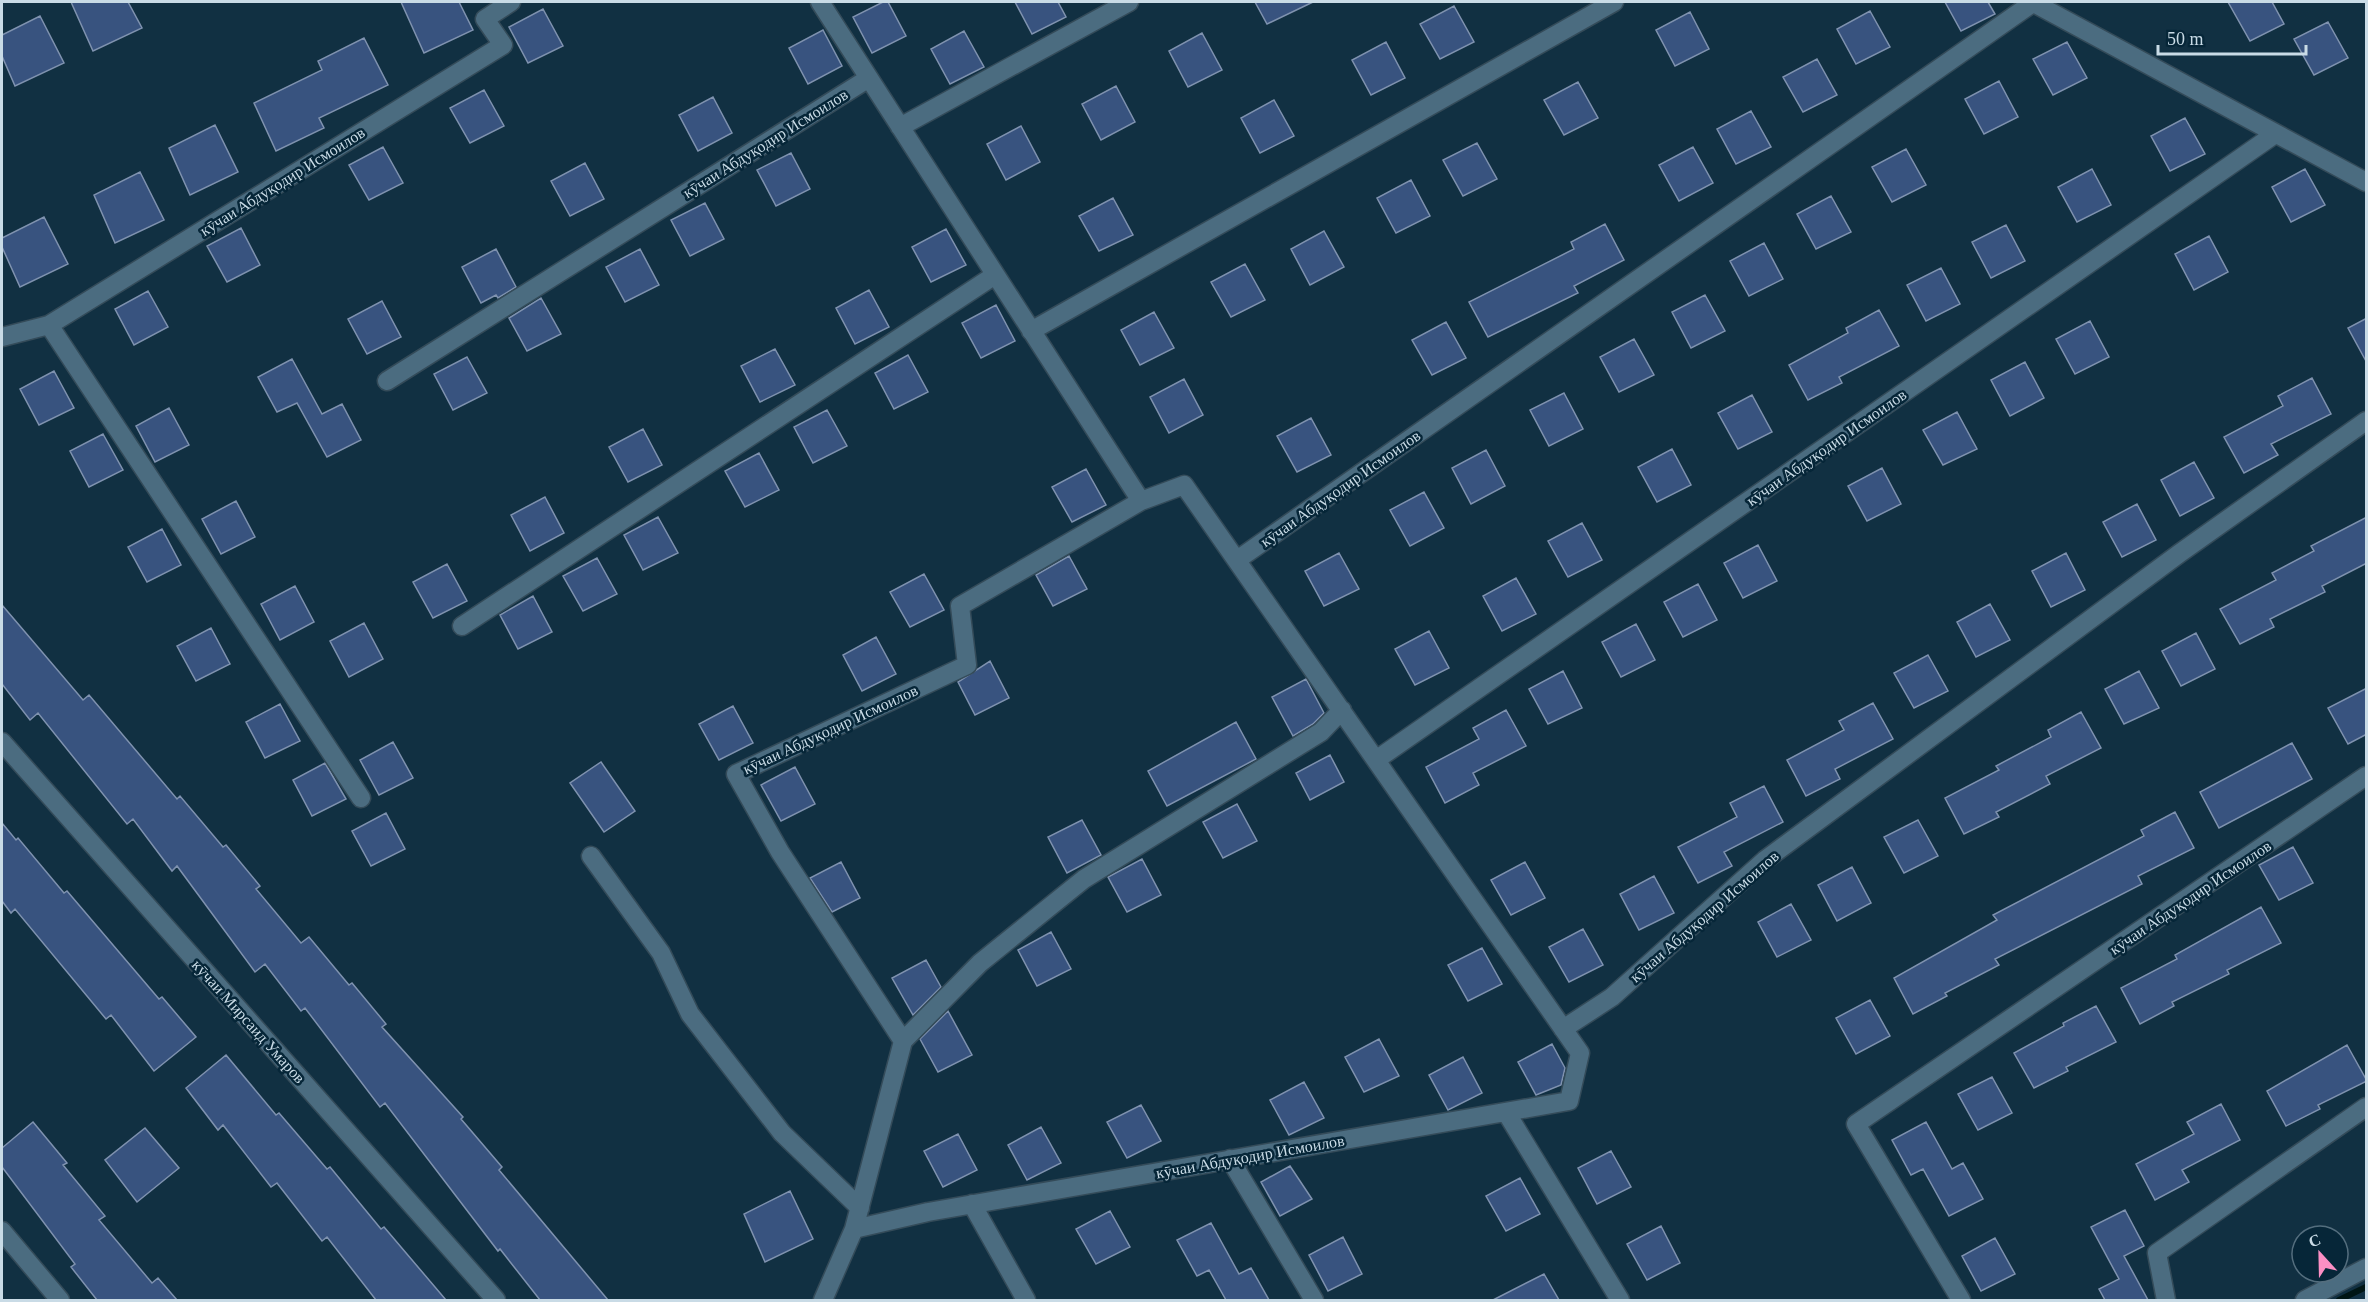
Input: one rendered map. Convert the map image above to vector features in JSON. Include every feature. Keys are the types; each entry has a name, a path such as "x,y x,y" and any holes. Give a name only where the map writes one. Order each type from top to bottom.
{"street":[{"name":"кӯчаи Абдуқодир Исмоилов","path":"2,337 49,325 503,45 485,19 511,2"},
{"path":"820,2 1141,501"},
{"path":"900,127 1129,2"},
{"path":"1031,331 1614,2"},
{"name":"кӯчаи Абдуқодир Исмоилов","path":"1237,560 2033,2"},
{"path":"2033,2 2367,182"},
{"name":"кӯчаи Абдуқодир Исмоилов","path":"387,381 869,78"},
{"name":"кӯчаи Абдуқодир Исмоилов","path":"1376,760 2275,134"},
{"path":"462,626 995,276"},
{"path":"49,325 361,798"},
{"name":"кӯчаи Абдуқодир Исмоилов","path":"1563,1029 1612,997 1765,860 2171,560 2367,420"},
{"name":"кӯчаи Абдуқодир Исмоилов","path":"854,1229 972,1204 1569,1101 1580,1053 1184,485 1141,501 960,606 967,665 736,774 780,852 903,1041"},
{"path":"823,1300 854,1229 903,1041 980,963 1084,879 1321,732 1341,711"},
{"name":"кӯчаи Мирсаид Умаров","path":"2,742 496,1300"},
{"name":"кӯчаи Абдуқодир Исмоилов","path":"1961,1300 1856,1124 2367,776"},
{"path":"591,856 661,953 690,1014 775,1124 860,1208"},
{"path":"2166,1300 2157,1253 2367,1107"},
{"path":"1506,1112 1620,1300"},
{"path":"1230,1159 1314,1300"},
{"path":"972,1204 1026,1300"},
{"path":"2,1232 60,1300"},
{"path":"2305,1300 2367,1268"}],"building":[{"path":"71,2 128,2 142,28 93,51"},
{"path":"401,2 459,2 473,30 424,53"},
{"path":"883,2 888,2 906,36 872,53 853,17"},
{"path":"1015,2 1058,2 1066,17 1032,34"},
{"path":"1255,2 1313,2 1267,24"},
{"path":"1945,2 1988,2 1995,14 1961,31"},
{"path":"2228,2 2272,2 2284,24 2250,41"},
{"path":"1454,6 1474,42 1440,59 1420,24"},
{"path":"543,9 563,46 528,63 509,27"},
{"path":"1870,11 1890,47 1856,64 1837,29"},
{"path":"1690,12 1709,49 1675,66 1656,30"},
{"path":"40,16 64,63 15,86 2,56 2,35"},
{"path":"2328,22 2348,58 2314,75 2294,39"},
{"path":"823,30 842,66 808,84 789,48"},
{"path":"964,31 984,67 950,84 931,49"},
{"path":"1202,33 1222,70 1188,87 1169,51"},
{"path":"364,38 388,85 319,118 324,128 276,151 254,103 322,70 318,61"},
{"path":"1386,42 1405,78 1371,95 1352,60"},
{"path":"2067,42 2087,78 2053,95 2033,59"},
{"path":"1817,59 1837,95 1803,112 1783,77"},
{"path":"1999,81 2018,117 1984,134 1965,99"},
{"path":"1578,82 1598,118 1564,135 1544,100"},
{"path":"1116,86 1135,122 1101,140 1082,104"},
{"path":"484,90 504,126 470,143 450,108"},
{"path":"713,97 732,133 698,151 679,115"},
{"path":"1274,100 1294,136 1260,153 1241,118"},
{"path":"1751,111 1771,147 1736,164 1717,129"},
{"path":"2185,118 2205,154 2170,171 2151,136"},
{"path":"215,125 238,172 190,195 169,148"},
{"path":"1021,126 1040,162 1006,180 987,144"},
{"path":"1477,143 1497,179 1463,196 1443,160"},
{"path":"383,147 403,183 369,200 349,165"},
{"path":"1693,147 1713,183 1679,201 1659,165"},
{"path":"1906,149 1926,185 1892,202 1872,167"},
{"path":"791,153 810,189 776,206 757,170"},
{"path":"585,163 604,199 570,216 551,181"},
{"path":"2092,169 2111,205 2077,222 2058,187"},
{"path":"2305,169 2325,205 2291,222 2272,187"},
{"path":"140,172 164,220 115,243 94,195"},
{"path":"1411,180 1430,216 1396,233 1377,198"},
{"path":"1831,196 1851,232 1816,249 1797,214"},
{"path":"1113,198 1133,235 1099,251 1079,216"},
{"path":"705,203 724,239 690,256 671,220"},
{"path":"44,217 68,264 20,287 2,247 2,238"},
{"path":"1605,224 1624,260 1574,286 1578,293 1488,337 1469,302 1574,249 1571,242"},
{"path":"2006,225 2025,261 1991,278 1972,242"},
{"path":"241,228 260,265 227,282 207,246"},
{"path":"946,229 966,265 931,282 912,247"},
{"path":"1324,231 1344,267 1310,285 1291,249"},
{"path":"2209,236 2228,272 2194,290 2175,254"},
{"path":"1764,243 1783,279 1749,296 1730,261"},
{"path":"496,249 516,287 498,298 496,295 481,303 462,267"},
{"path":"640,249 659,285 625,302 606,267"},
{"path":"1245,264 1265,300 1231,317 1211,282"},
{"path":"1941,268 1960,304 1926,321 1907,285"},
{"path":"869,290 889,327 855,344 836,308"},
{"path":"148,291 168,327 134,345 115,309"},
{"path":"1705,295 1725,331 1691,348 1672,312"},
{"path":"541,298 561,334 527,351 509,318"},
{"path":"382,301 401,337 367,354 348,319"},
{"path":"996,305 1015,341 981,358 962,323"},
{"path":"1879,310 1899,346 1839,377 1842,383 1808,400 1789,365 1848,333 1846,328"},
{"path":"1154,312 1174,348 1140,365 1121,330"},
{"path":"2367,318 2367,363 2348,328"},
{"path":"2090,321 2109,357 2075,374 2056,339"},
{"path":"1446,322 1466,358 1432,375 1412,340"},
{"path":"1634,339 1654,375 1619,392 1600,357"},
{"path":"775,349 795,385 760,402 741,366"},
{"path":"908,355 928,392 894,409 875,373"},
{"path":"467,357 487,393 453,410 434,374"},
{"path":"292,359 322,414 342,404 361,440 327,457 297,403 277,412 258,377"},
{"path":"2025,362 2044,398 2010,416 1991,380"},
{"path":"54,371 74,408 39,425 20,389"},
{"path":"2312,378 2331,414 2271,444 2278,455 2244,473 2224,437 2283,406 2278,396"},
{"path":"1184,379 1203,415 1169,433 1150,397"},
{"path":"1564,393 1583,429 1549,446 1530,410"},
{"path":"1752,395 1772,432 1738,449 1718,413"},
{"path":"169,408 189,445 155,462 136,426"},
{"path":"827,410 847,446 813,463 794,427"},
{"path":"1957,412 1977,449 1943,465 1923,430"},
{"path":"1311,418 1331,455 1297,472 1277,436"},
{"path":"643,429 662,465 628,482 609,447"},
{"path":"103,434 123,470 89,487 70,451"},
{"path":"1672,449 1691,485 1657,502 1638,467"},
{"path":"1486,450 1505,486 1471,504 1452,468"},
{"path":"759,453 779,490 745,507 725,471"},
{"path":"2194,462 2214,498 2180,516 2161,480"},
{"path":"1882,468 1901,504 1867,521 1848,486"},
{"path":"1086,469 1106,505 1072,522 1052,487"},
{"path":"1424,492 1444,528 1410,546 1390,510"},
{"path":"545,497 564,533 530,551 511,515"},
{"path":"236,501 255,537 221,554 202,519"},
{"path":"2137,504 2156,540 2122,557 2103,522"},
{"path":"658,517 678,553 643,570 624,535"},
{"path":"2367,517 2367,563 2322,586 2325,592 2270,619 2274,627 2240,644 2220,609 2276,580 2272,573 2314,551 2311,546"},
{"path":"1582,523 1602,560 1568,577 1548,541"},
{"path":"162,529 181,565 147,582 128,547"},
{"path":"1758,545 1777,581 1743,598 1724,563"},
{"path":"1339,553 1359,589 1324,606 1305,571"},
{"path":"2066,553 2085,590 2051,607 2032,571"},
{"path":"1069,556 1087,589 1053,606 1036,575"},
{"path":"597,558 617,594 583,611 563,576"},
{"path":"447,564 467,601 433,618 413,582"},
{"path":"924,574 944,610 910,627 890,592"},
{"path":"1516,578 1536,614 1502,631 1483,596"},
{"path":"1698,584 1717,620 1683,637 1664,602"},
{"path":"295,586 314,622 280,640 261,604"},
{"path":"533,596 552,632 518,649 500,615"},
{"path":"1990,604 2010,640 1976,657 1957,622"},
{"path":"2,605 83,700 89,695 177,799 180,796 223,847 226,845 260,886 256,889 301,943 309,937 349,985 352,983 386,1024 382,1027 463,1117 461,1119 502,1167 499,1170 608,1300 540,1300 500,1249 498,1251 385,1103 380,1107 305,1008 301,1011 265,964 255,972 177,866 172,871 133,819 127,824 38,713 30,720 2,684"},
{"path":"364,623 383,659 349,677 330,641"},
{"path":"1636,624 1655,660 1621,677 1602,642"},
{"path":"211,628 230,664 196,681 177,646"},
{"path":"1429,631 1449,668 1415,685 1395,649"},
{"path":"2196,633 2215,669 2181,686 2162,651"},
{"path":"876,637 896,674 862,691 843,655"},
{"path":"1928,655 1948,691 1914,708 1894,673"},
{"path":"990,661 1009,698 975,715 958,682"},
{"path":"1563,671 1582,708 1548,724 1529,689"},
{"path":"2139,671 2159,708 2124,724 2105,689"},
{"path":"1306,679 1324,713 1313,724 1293,736 1272,697"},
{"path":"2367,688 2367,734 2348,744 2328,708"},
{"path":"1873,703 1893,739 1835,769 1840,779 1806,796 1787,760 1844,730 1839,721"},
{"path":"280,704 300,741 265,758 246,722"},
{"path":"733,706 753,743 719,760 699,724"},
{"path":"1506,710 1526,746 1473,773 1479,785 1445,803 1426,767 1479,739 1473,728"},
{"path":"2081,712 2101,748 2046,776 2050,784 1996,812 1999,817 1964,834 1945,798 1999,770 1996,766 2051,737 2048,730"},
{"path":"1236,722 1256,759 1167,806 1148,771"},
{"path":"393,742 413,778 379,795 360,760"},
{"path":"2292,743 2312,779 2219,828 2200,792"},
{"path":"1330,755 1344,782 1310,800 1296,773"},
{"path":"601,762 635,811 604,832 570,783"},
{"path":"325,763 346,799 312,816 293,780"},
{"path":"795,767 815,804 781,821 761,785"},
{"path":"1764,786 1783,822 1724,852 1732,866 1698,883 1678,847 1737,817 1730,803"},
{"path":"1237,804 1257,841 1223,858 1203,822"},
{"path":"2175,812 2194,848 2138,876 2142,884 1995,959 1999,965 1945,993 1947,996 1913,1014 1894,978 1997,920 1993,915 2144,836 2141,830"},
{"path":"386,813 405,849 371,866 352,831"},
{"path":"1082,820 1101,855 1067,873 1048,837"},
{"path":"1918,820 1938,856 1904,873 1884,837"},
{"path":"2,823 16,840 18,838 64,893 67,891 159,999 162,997 196,1037 154,1071 111,1015 106,1019 15,909 11,913 2,901"},
{"path":"2293,847 2313,883 2279,900 2259,865"},
{"path":"1142,859 1161,895 1127,912 1108,877"},
{"path":"841,862 860,898 832,912 810,878"},
{"path":"1525,862 1545,898 1511,915 1491,880"},
{"path":"1852,867 1871,903 1837,921 1818,885"},
{"path":"1654,876 1674,913 1639,930 1620,894"},
{"path":"1791,904 1811,940 1777,957 1758,922"},
{"path":"2261,907 2281,943 2227,970 2229,974 2172,1002 2174,1006 2140,1024 2121,988 2177,959 2175,955"},
{"path":"1583,929 1603,965 1569,982 1549,947"},
{"path":"1051,932 1071,969 1037,986 1018,950"},
{"path":"1482,948 1502,984 1468,1001 1448,965"},
{"path":"926,960 941,987 913,1015 892,978"},
{"path":"1870,1000 1890,1036 1856,1054 1836,1018"},
{"path":"2096,1006 2116,1042 2066,1067 2068,1071 2034,1088 2014,1053"},
{"path":"948,1011 972,1055 938,1072 920,1039"},
{"path":"1379,1039 1399,1076 1364,1092 1345,1057"},
{"path":"1552,1044 1565,1068 1561,1085 1536,1095 1518,1062"},
{"path":"2347,1045 2367,1081 2318,1105 2320,1109 2286,1126 2267,1091"},
{"path":"226,1055 276,1115 279,1113 327,1169 330,1167 381,1229 384,1227 446,1300 376,1300 327,1237 322,1241 277,1183 271,1187 223,1125 218,1130 186,1088"},
{"path":"1463,1057 1482,1093 1448,1110 1429,1075"},
{"path":"1992,1077 2012,1113 1978,1130 1958,1094"},
{"path":"1304,1082 1324,1118 1289,1135 1270,1100"},
{"path":"2221,1104 2240,1140 2182,1170 2189,1182 2155,1200 2136,1164 2194,1134 2187,1122"},
{"path":"1141,1105 1161,1141 1127,1158 1107,1122"},
{"path":"33,1122 67,1163 63,1165 105,1216 99,1220 152,1283 158,1278 177,1300 97,1300 71,1267 75,1264 2,1167 2,1148"},
{"path":"1926,1122 1952,1169 1963,1163 1983,1199 1949,1216 1923,1169 1911,1175 1892,1140"},
{"path":"1041,1127 1061,1163 1027,1180 1008,1145"},
{"path":"145,1128 179,1168 137,1202 105,1160"},
{"path":"958,1134 977,1170 943,1187 924,1151"},
{"path":"1611,1151 1631,1187 1597,1204 1578,1168"},
{"path":"1290,1166 1312,1199 1280,1216 1261,1182"},
{"path":"1520,1178 1540,1214 1506,1231 1486,1196"},
{"path":"790,1191 813,1239 765,1262 744,1214"},
{"path":"2125,1210 2144,1246 2124,1256 2148,1300 2105,1300 2099,1289 2119,1279 2091,1227"},
{"path":"1110,1211 1130,1247 1096,1264 1076,1229"},
{"path":"1211,1223 1239,1274 1251,1268 1269,1300 1226,1300 1209,1270 1197,1276 1177,1240"},
{"path":"1661,1226 1680,1263 1647,1280 1627,1244"},
{"path":"1343,1237 1362,1274 1328,1291 1309,1255"},
{"path":"1995,1238 2015,1274 1981,1291 1962,1256"},
{"path":"1544,1274 1559,1300 1493,1300"}],"waterway":[{"path":"2339,1300 2366,1287"}]}
